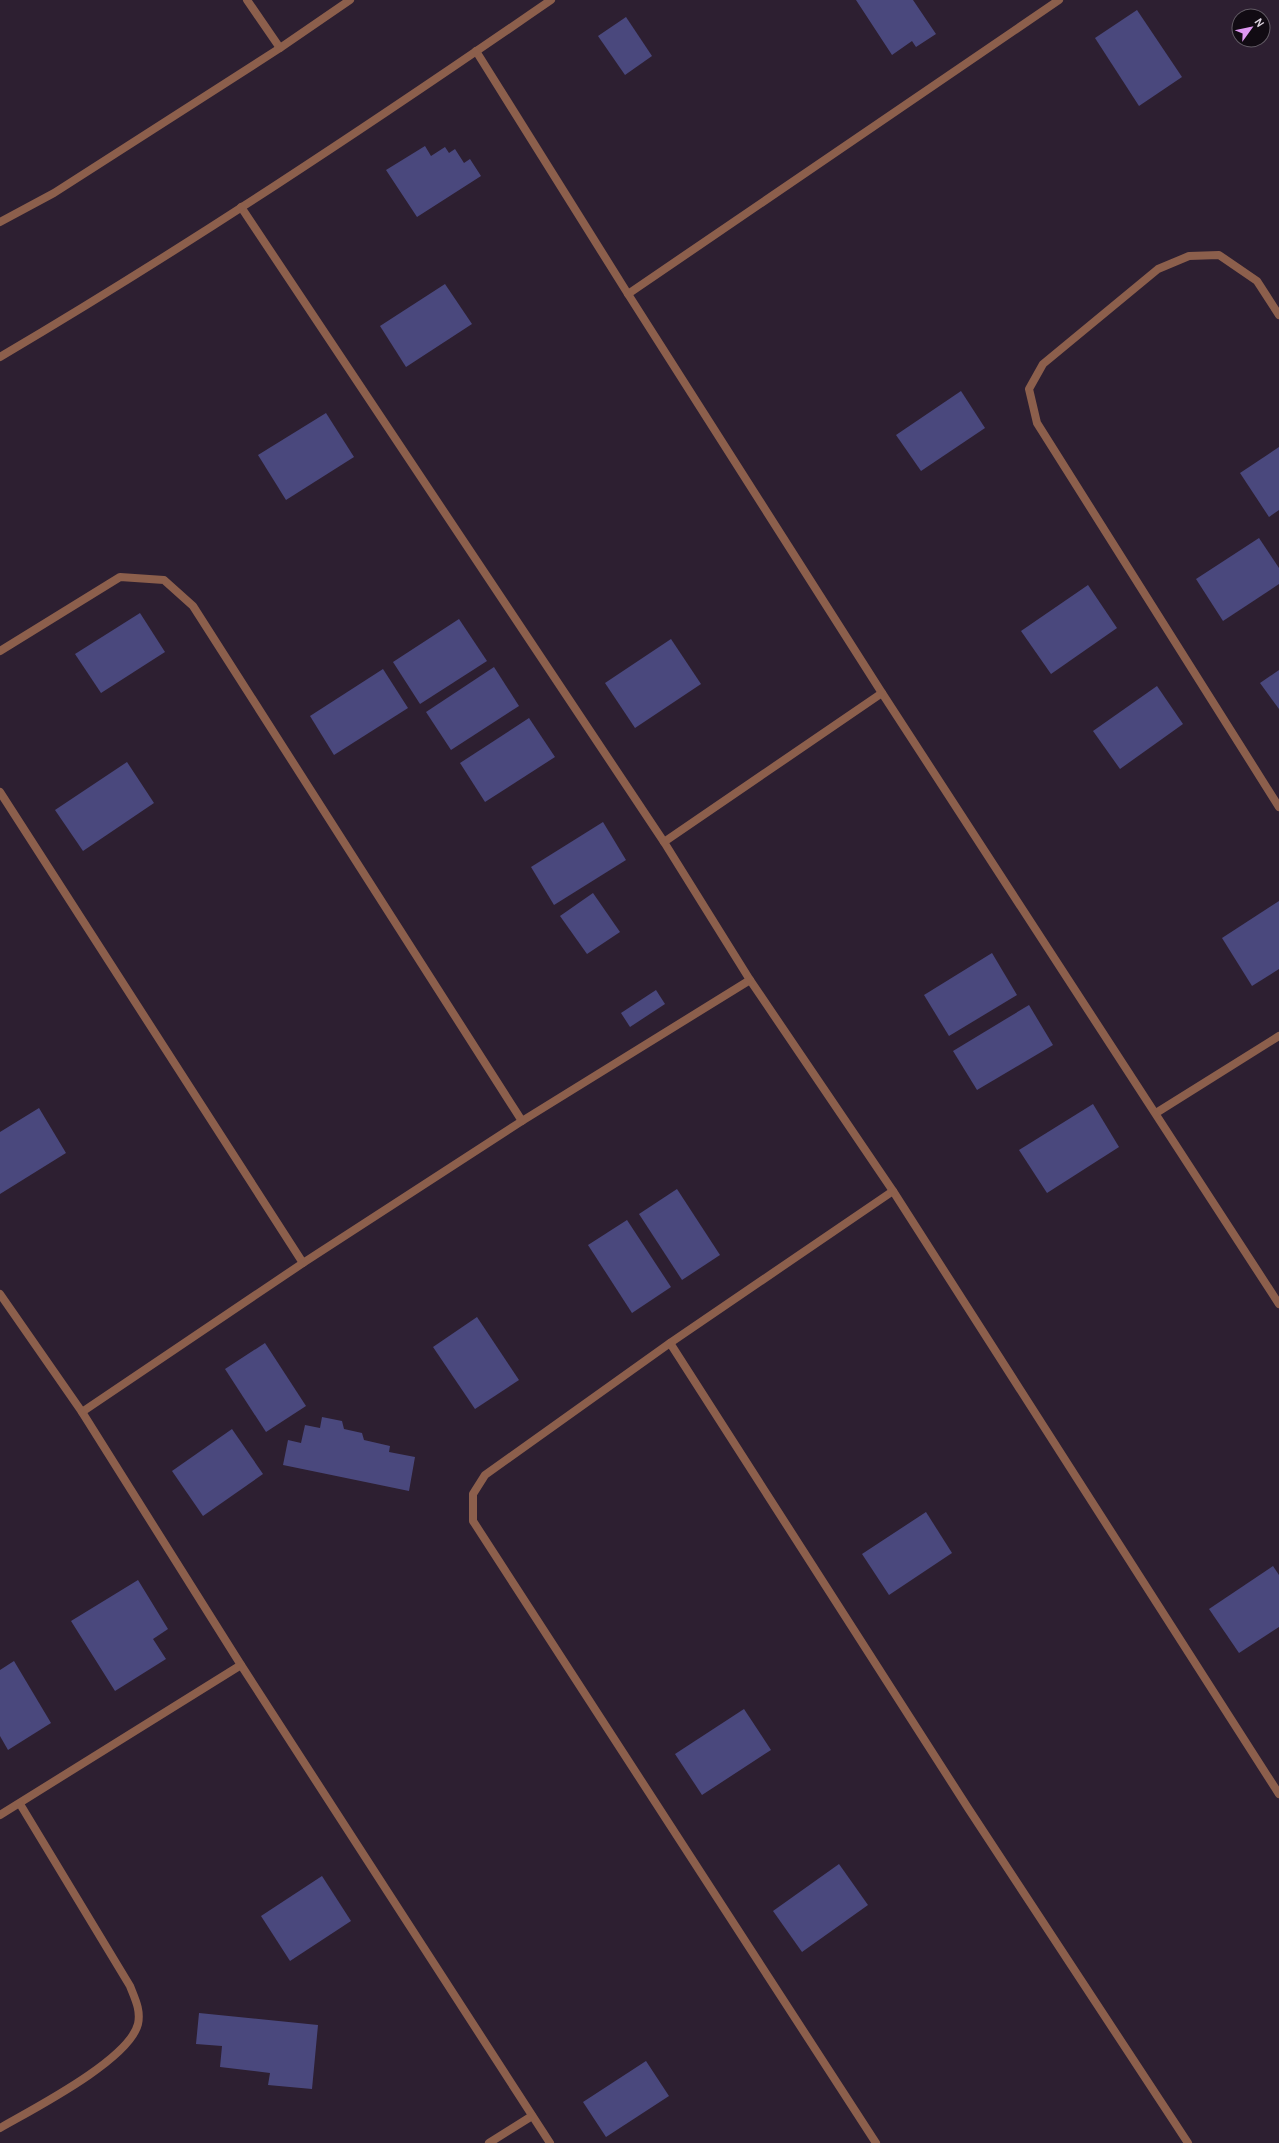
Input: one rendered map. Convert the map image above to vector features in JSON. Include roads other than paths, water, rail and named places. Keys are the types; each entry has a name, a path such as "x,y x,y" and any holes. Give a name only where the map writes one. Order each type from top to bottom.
{"street":[{"path":"247,0 280,48"},
{"path":"0,222 54,194 280,48 350,0"},
{"path":"0,357 85,307 241,208 551,0"},
{"path":"628,294 1059,0"},
{"path":"476,51 628,294 882,693 1279,1304"},
{"path":"241,208 664,842 750,980 893,1191 1279,1794"},
{"path":"1279,315 1257,281 1219,255 1189,256 1158,269 1055,354 1043,364 1029,389 1037,423 1279,807"},
{"path":"0,652 120,577 164,580 193,606 522,1121"},
{"path":"664,842 882,693"},
{"path":"0,792 303,1263"},
{"path":"82,1412 303,1263 522,1121 750,980"},
{"path":"1156,1113 1279,1036"},
{"path":"876,2143 473,1521 473,1494 485,1475 670,1343 893,1191"},
{"path":"0,1294 82,1412 241,1665 550,2143"},
{"path":"670,1343 968,1808 1188,2143"},
{"path":"0,1815 20,1804 241,1665"},
{"path":"0,2128 103,2066 128,2044 138,2025 139,2007 130,1986 20,1804"},
{"path":"489,2143 532,2116"}]}
